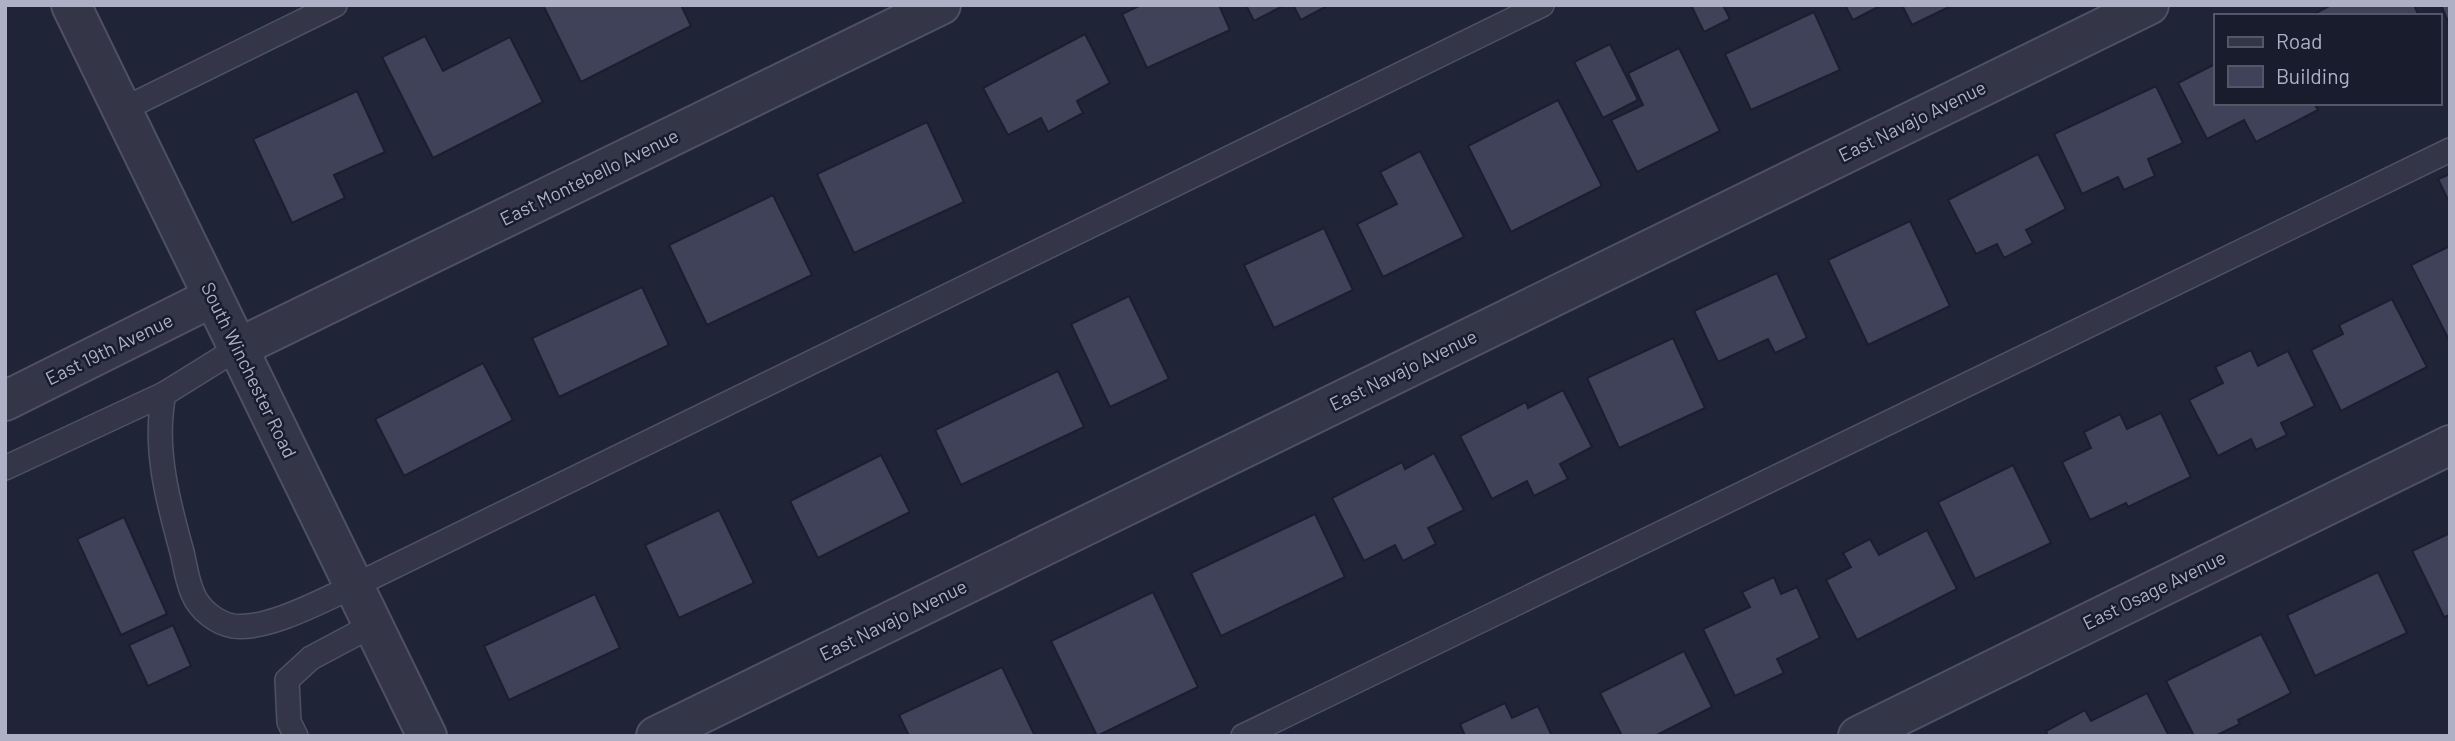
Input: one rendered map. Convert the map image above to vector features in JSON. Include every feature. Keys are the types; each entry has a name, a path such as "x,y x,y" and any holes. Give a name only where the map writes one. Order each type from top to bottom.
{"street":[{"name":"South Winchester Road","path":"71,5 427,736"},
{"name":"East Montebello Avenue","path":"238,348 941,5"},
{"name":"East Navajo Avenue","path":"656,736 2150,5"},
{"name":"East 19th Avenue","path":"5,401 213,297"},
{"name":"East Osage Avenue","path":"1858,736 2450,445"}],"lane":[{"path":"122,110 335,5"},
{"path":"164,394 160,412 169,507 193,595 208,614 232,626 254,625 295,612 354,586 1542,5"},
{"path":"1243,736 2450,150"},
{"path":"5,468 164,394 238,348"},
{"path":"296,736 289,722 287,680 311,659 373,625"}],"building":[{"path":"543,5 681,5 691,26 581,82"},
{"path":"1141,5 1219,5 1230,30 1147,68 1122,14"},
{"path":"1246,5 1285,5 1254,21"},
{"path":"1293,5 1329,5 1301,20"},
{"path":"1691,5 1723,5 1730,19 1704,32"},
{"path":"1845,5 1882,5 1853,20"},
{"path":"1902,5 1951,5 1951,6 1912,25"},
{"path":"2331,5 2414,5 2418,14 2314,14"},
{"path":"2441,5 2450,5 2450,24 2449,24"},
{"path":"1814,12 1840,70 1751,110 1725,54"},
{"path":"1085,34 1110,83 1077,101 1083,113 1048,132 1041,118 1008,135 983,88"},
{"path":"425,36 443,71 510,37 543,102 433,158 382,57"},
{"path":"1610,44 1638,100 1603,118 1574,62"},
{"path":"1679,48 1720,131 1637,172 1611,120 1643,105 1628,73"},
{"path":"2214,65 2214,105 2315,105 2318,110 2256,142 2244,120 2207,139 2178,83"},
{"path":"2156,86 2183,143 2148,159 2155,176 2124,190 2118,177 2082,194 2054,134"},
{"path":"357,91 385,152 334,175 345,198 292,223 253,139"},
{"path":"1558,100 1602,186 1511,232 1468,146"},
{"path":"927,122 964,202 854,253 817,174"},
{"path":"1420,151 1464,237 1383,277 1357,224 1397,204 1380,172"},
{"path":"2038,154 2066,209 2026,230 2033,243 2004,258 1997,244 1976,254 1948,200"},
{"path":"2450,174 2450,204 2438,179"},
{"path":"773,195 812,275 707,325 669,245"},
{"path":"1910,221 1950,306 1868,345 1828,260"},
{"path":"1324,228 1353,290 1274,328 1244,265"},
{"path":"2450,246 2450,342 2411,265"},
{"path":"1777,273 1807,338 1775,353 1768,339 1718,362 1694,311"},
{"path":"642,287 669,345 559,397 532,338"},
{"path":"1129,296 1169,379 1110,407 1071,324"},
{"path":"2392,299 2427,367 2341,411 2311,350 2343,334 2339,325"},
{"path":"1673,338 1705,408 1619,448 1587,378"},
{"path":"2251,350 2258,366 2288,351 2315,406 2281,423 2287,435 2256,450 2251,439 2218,456 2189,400 2223,383 2215,367"},
{"path":"483,363 513,420 404,476 375,419"},
{"path":"1058,371 1084,427 961,485 935,430"},
{"path":"1563,390 1592,447 1560,464 1568,479 1534,496 1527,481 1492,499 1460,436 1526,402 1528,408"},
{"path":"2161,413 2191,477 2128,507 2126,503 2090,520 2062,462 2091,448 2084,432 2120,414 2127,429"},
{"path":"1434,453 1464,510 1428,528 1436,544 1403,561 1395,545 1364,561 1332,498 1402,462 1405,469"},
{"path":"881,455 910,512 818,558 790,501"},
{"path":"2013,465 2051,543 1975,579 1938,502"},
{"path":"719,510 754,583 679,618 645,545"},
{"path":"1315,514 1345,577 1221,636 1191,573"},
{"path":"124,517 167,614 121,635 77,539"},
{"path":"1927,530 1957,589 1857,640 1826,580 1851,567 1843,553 1870,539 1879,555"},
{"path":"2450,533 2450,615 2444,617 2412,551"},
{"path":"2378,572 2407,633 2315,676 2287,615"},
{"path":"1774,577 1781,594 1797,587 1820,638 1777,659 1784,673 1735,696 1703,629 1750,607 1742,592"},
{"path":"1153,592 1198,687 1097,736 1051,641"},
{"path":"595,594 620,648 509,700 484,646"},
{"path":"173,625 191,666 148,686 129,645"},
{"path":"2261,634 2291,693 2238,720 2240,724 2215,736 2194,736 2166,681"},
{"path":"1684,651 1712,707 1655,736 1622,736 1600,693"},
{"path":"1002,667 1035,736 909,736 899,715"},
{"path":"2147,693 2169,736 2048,736 2046,731 2085,710 2091,721"},
{"path":"1505,703 1512,718 1538,706 1552,736 1465,736 1460,724"}]}
